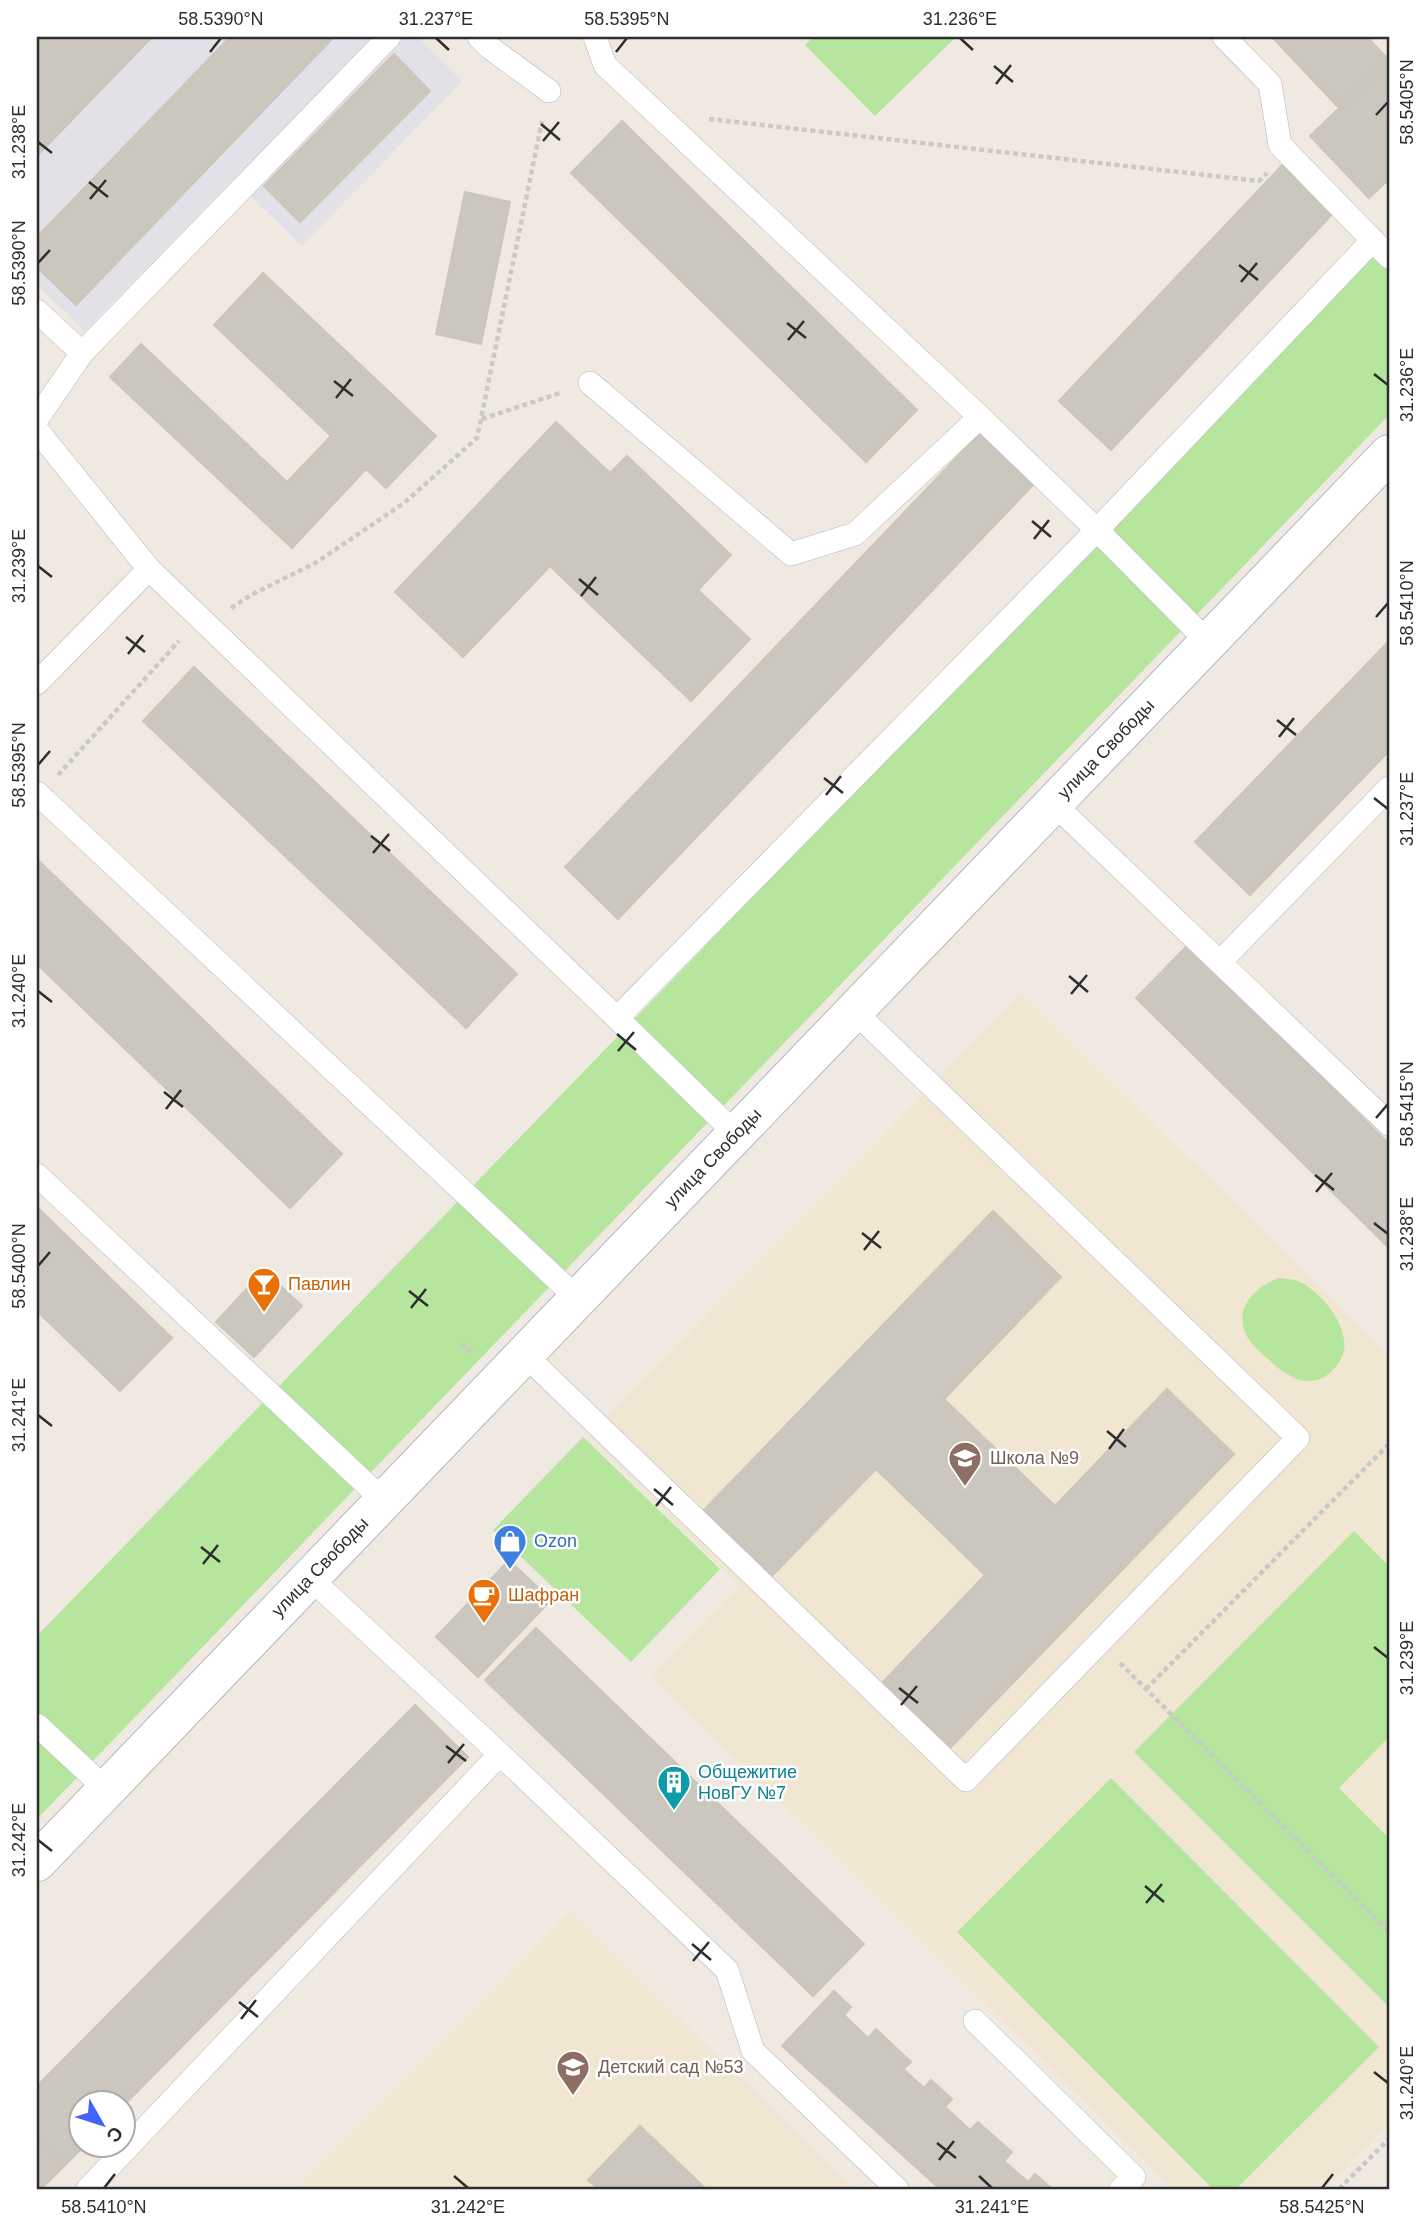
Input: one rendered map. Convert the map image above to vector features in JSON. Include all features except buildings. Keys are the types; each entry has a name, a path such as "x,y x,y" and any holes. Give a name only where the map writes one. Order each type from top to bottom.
{"street":[{"name":"улица Свободы","path":"37,1862 1389,454"}],"lane":[{"path":"37,419 82,353 389,37"},
{"path":"479,37 549,91"},
{"path":"595,37 605,65 980,417 1209,643"},
{"path":"1224,37 1270,85 1280,145 1389,257"},
{"path":"617,1018 1097,530 1373,240"},
{"path":"37,310 82,353"},
{"path":"590,383 791,554 855,534 980,417"},
{"path":"37,430 149,569 736,1134"},
{"path":"37,683 149,569"},
{"path":"46,786 578,1298"},
{"path":"1220,962 1389,788"},
{"path":"1053,803 1389,1124"},
{"path":"524,1354 966,1780 1298,1438 854,1011"},
{"path":"37,1175 383,1500"},
{"path":"310,1578 727,1970 753,2051 897,2189"},
{"path":"37,1725 107,1790"},
{"path":"88,2189 500,1754"},
{"path":"975,2021 1134,2177 1121,2189"}],"path":[{"path":"230,608 317,562 404,503 477,438 549,91"},
{"path":"654,113 1259,181 1288,153"},
{"path":"481,419 590,383"},
{"path":"46,786 177,642 187,635"},
{"path":"1146,1689 1389,1444"},
{"path":"1099,1643 1389,1932"},
{"path":"1339,2189 1389,2139"}],"shaded area":[{"path":"37,37 418,37 462,81 302,246 233,179 85,331 37,285"},
{"path":"1022,994 1389,1356 1389,2124 1325,2189 1174,2189 652,1676 740,1586 588,1436"},
{"name":"Детский сад №53","path":"571,1911 853,2189 296,2189"}],"green space":[{"path":"813,37 956,37 875,116 805,45"},
{"path":"1389,240 1389,415 37,1819 37,1636"},
{"path":"1279,1278 1295,1280 1305,1285 1325,1302 1340,1325 1344,1350 1340,1361 1323,1378 1304,1381 1285,1373 1251,1342 1244,1330 1242,1321 1246,1304 1257,1291"},
{"path":"583,1437 720,1569 631,1662 493,1530"},
{"path":"1354,1531 1389,1566 1389,1737 1339,1788 1389,1838 1389,2007 1134,1752"},
{"path":"1111,1778 1379,2047 1236,2189 1213,2189 957,1932"}],"place":[{"name":"Павлин","path":"264,1314"},
{"name":"Школа №9","path":"965,1488"},
{"name":"Ozon","path":"510,1571"},
{"name":"Шафран","path":"484,1625"},
{"name":"Общежитие НовГУ №7","path":"674,1812"},
{"name":"Детский сад №53","path":"573,2097"}]}
